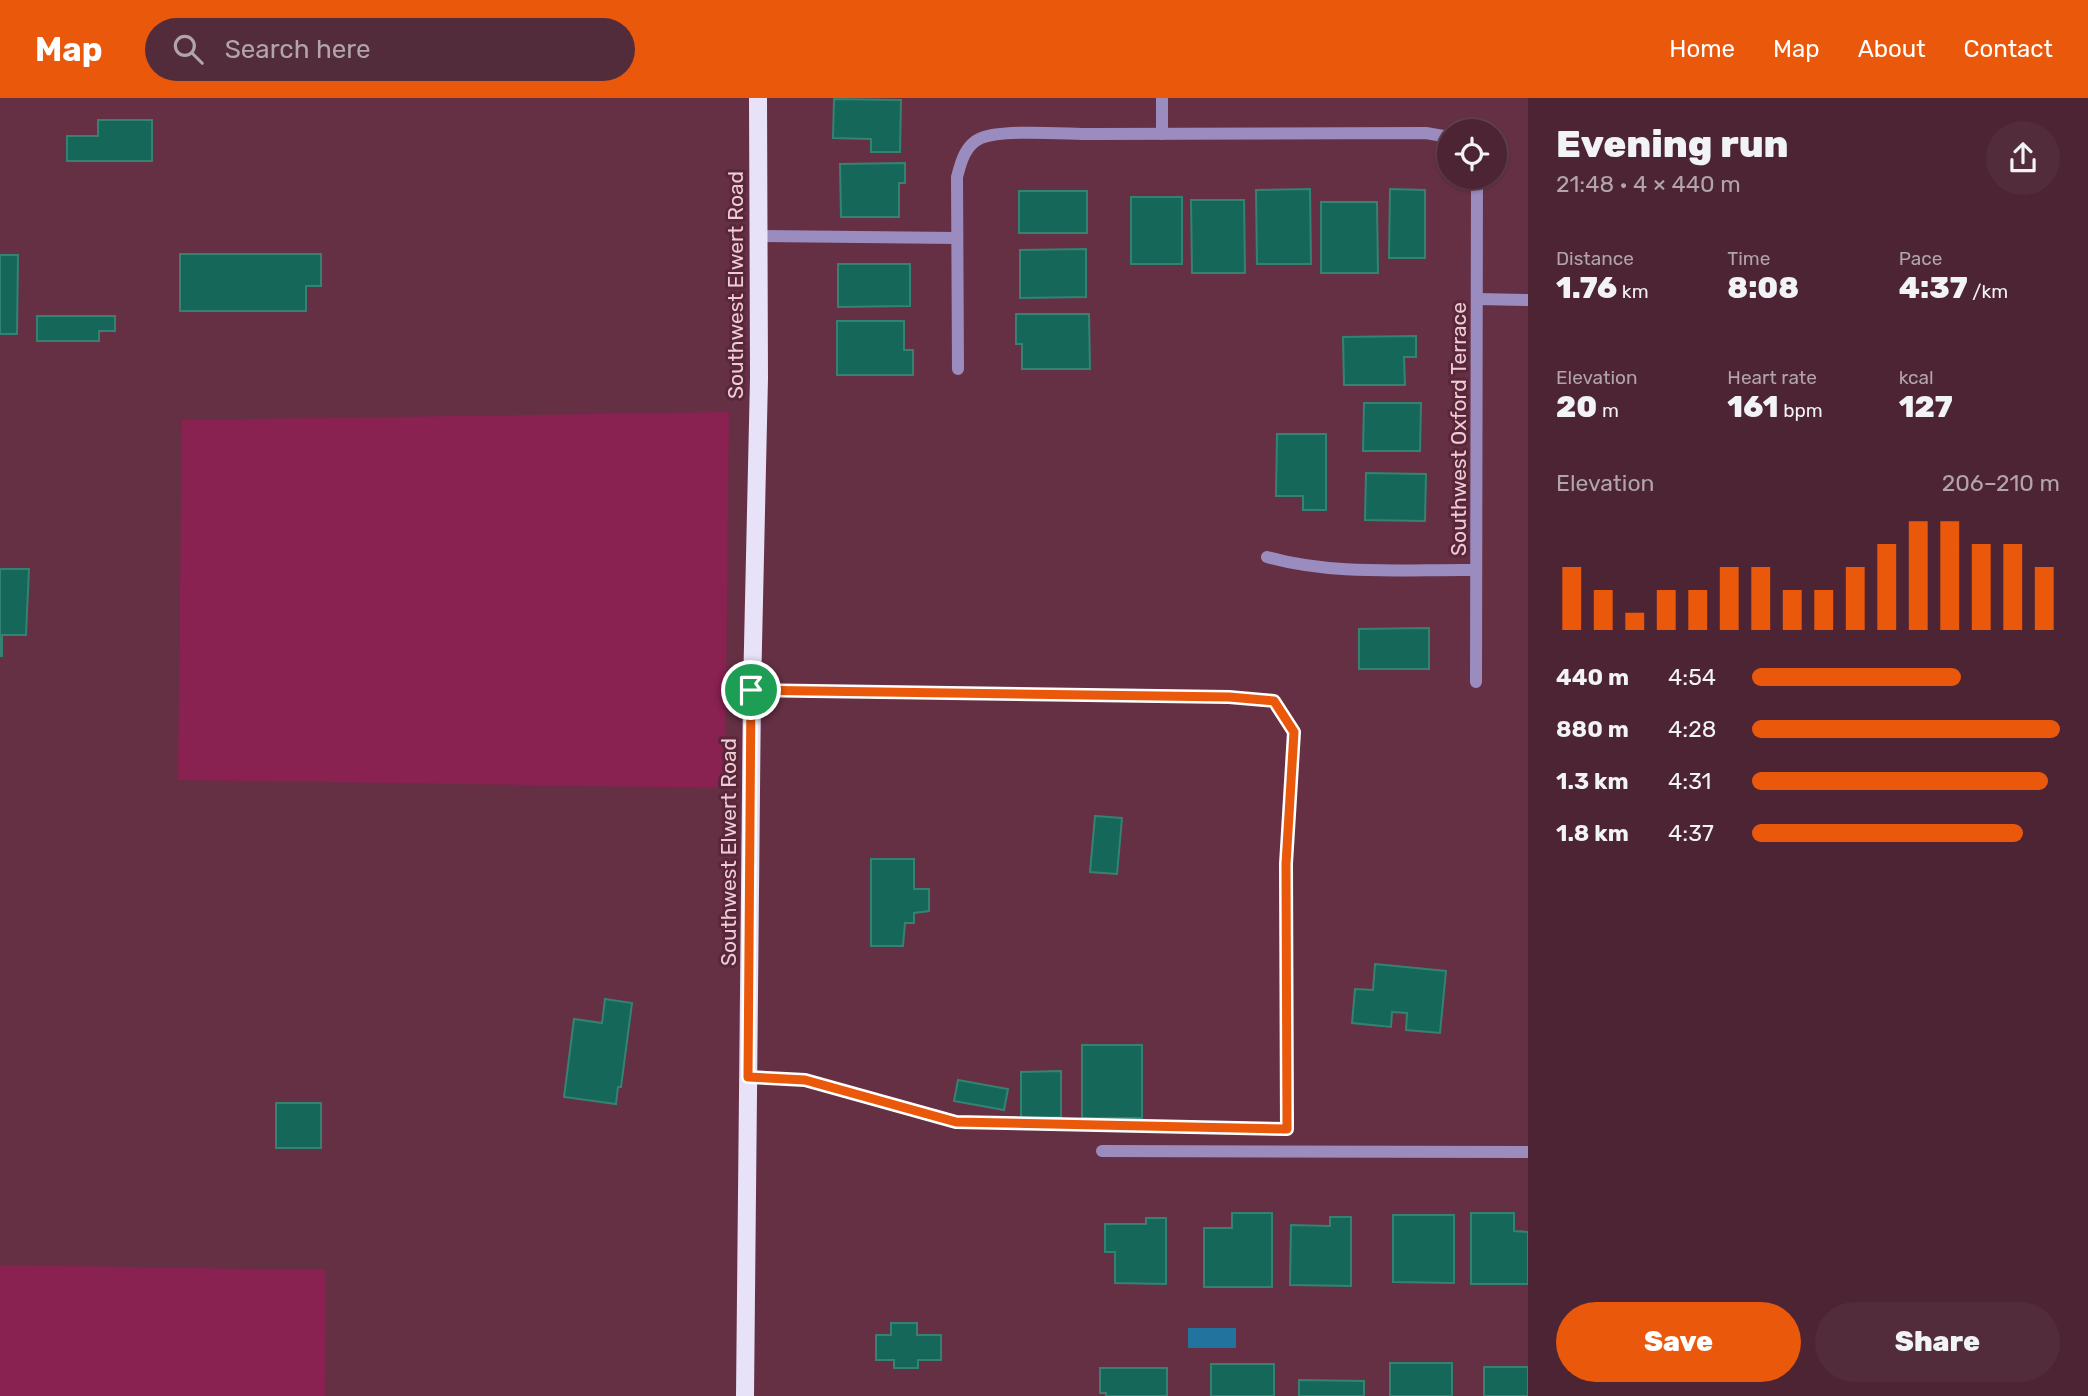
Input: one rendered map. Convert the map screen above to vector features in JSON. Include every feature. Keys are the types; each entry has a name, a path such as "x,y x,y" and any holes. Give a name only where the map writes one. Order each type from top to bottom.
{"main road":[{"name":"Southwest Elwert Road","path":"745,1396 751,690 758,378 758,98"}],"street":[{"path":"1161,98 1162,134"},
{"path":"958,369 957,177 963,156 970,145 979,139 991,135 1437,135"},
{"name":"Southwest Oxford Terrace","path":"1476,682 1478,189"},
{"path":"758,236 957,238"},
{"path":"1478,299 1528,300"},
{"path":"1267,557 1311,567 1340,569 1476,570"},
{"path":"748,1077 805,1080 956,1122 1287,1129 1286,864 1294,732 1274,701 1240,698 751,690"},
{"path":"1102,1151 1528,1153"}],"shaded area":[{"path":"729,412 725,788 178,780 182,420"},
{"path":"0,1265 326,1270 325,1396 0,1396"}],"water":[{"path":"1188,1328 1236,1328 1236,1348 1188,1348"}],"building":[{"path":"834,99 901,100 900,152 871,152 871,139 833,138"},
{"path":"98,120 152,120 152,161 67,161 67,136 98,136"},
{"path":"905,163 905,183 899,183 899,217 841,217 840,164"},
{"path":"1310,189 1311,264 1257,264 1256,190"},
{"path":"1390,189 1425,190 1425,258 1389,258"},
{"path":"1019,191 1087,191 1087,233 1019,233"},
{"path":"1131,197 1182,197 1182,264 1131,264"},
{"path":"1191,200 1244,200 1245,273 1192,273"},
{"path":"1321,202 1377,202 1378,273 1321,273"},
{"path":"1086,249 1086,297 1020,298 1020,250"},
{"path":"180,254 321,254 321,286 306,286 306,311 180,311"},
{"path":"0,255 18,255 17,334 0,334"},
{"path":"838,264 910,264 910,306 838,307"},
{"path":"1016,314 1089,314 1090,369 1022,369 1022,344 1016,344"},
{"path":"37,316 115,316 115,331 99,331 99,341 37,341"},
{"path":"837,321 904,321 904,350 913,350 913,375 837,375"},
{"path":"1416,336 1416,357 1404,357 1405,385 1344,385 1343,337"},
{"path":"1364,403 1421,403 1420,451 1363,451"},
{"path":"1277,434 1326,434 1326,510 1303,510 1303,496 1276,496"},
{"path":"1366,473 1426,474 1425,521 1365,520"},
{"path":"0,569 29,569 26,635 2,635 2,656 0,656"},
{"path":"1429,628 1429,669 1359,669 1359,629"},
{"path":"1095,816 1122,818 1117,874 1090,872"},
{"path":"871,859 914,859 914,889 929,889 929,911 914,913 914,923 905,923 903,946 871,946"},
{"path":"1375,964 1446,971 1440,1033 1406,1030 1407,1013 1392,1012 1391,1027 1352,1023 1355,989 1373,990"},
{"path":"605,999 632,1003 621,1087 618,1087 616,1104 564,1097 574,1019 602,1023"},
{"path":"1082,1045 1142,1045 1142,1118 1082,1118"},
{"path":"1061,1071 1061,1117 1021,1118 1021,1072"},
{"path":"958,1080 1008,1089 1004,1110 954,1101"},
{"path":"276,1103 321,1103 321,1148 276,1148"},
{"path":"1232,1213 1272,1213 1272,1287 1204,1287 1204,1228 1232,1228"},
{"path":"1471,1213 1514,1213 1514,1231 1528,1232 1528,1284 1471,1284"},
{"path":"1393,1215 1454,1215 1454,1283 1393,1282"},
{"path":"1330,1217 1351,1217 1351,1286 1290,1285 1291,1225 1330,1226"},
{"path":"1146,1218 1166,1218 1166,1284 1115,1283 1115,1252 1105,1252 1105,1224 1146,1224"},
{"path":"891,1323 917,1323 917,1335 941,1335 941,1360 918,1360 918,1368 894,1368 894,1360 876,1360 876,1335 891,1335"},
{"path":"1390,1363 1452,1363 1452,1396 1390,1396"},
{"path":"1211,1364 1274,1364 1274,1396 1211,1396"},
{"path":"1484,1367 1528,1367 1528,1396 1484,1396"},
{"path":"1100,1368 1167,1368 1167,1396 1106,1396 1106,1393 1100,1393"},
{"path":"1299,1380 1364,1381 1364,1396 1299,1396"}],"route":[{"path":"751,690 1229,697 1274,701 1294,732 1286,864 1287,1129 956,1122 805,1080 748,1077 751,690"}]}
